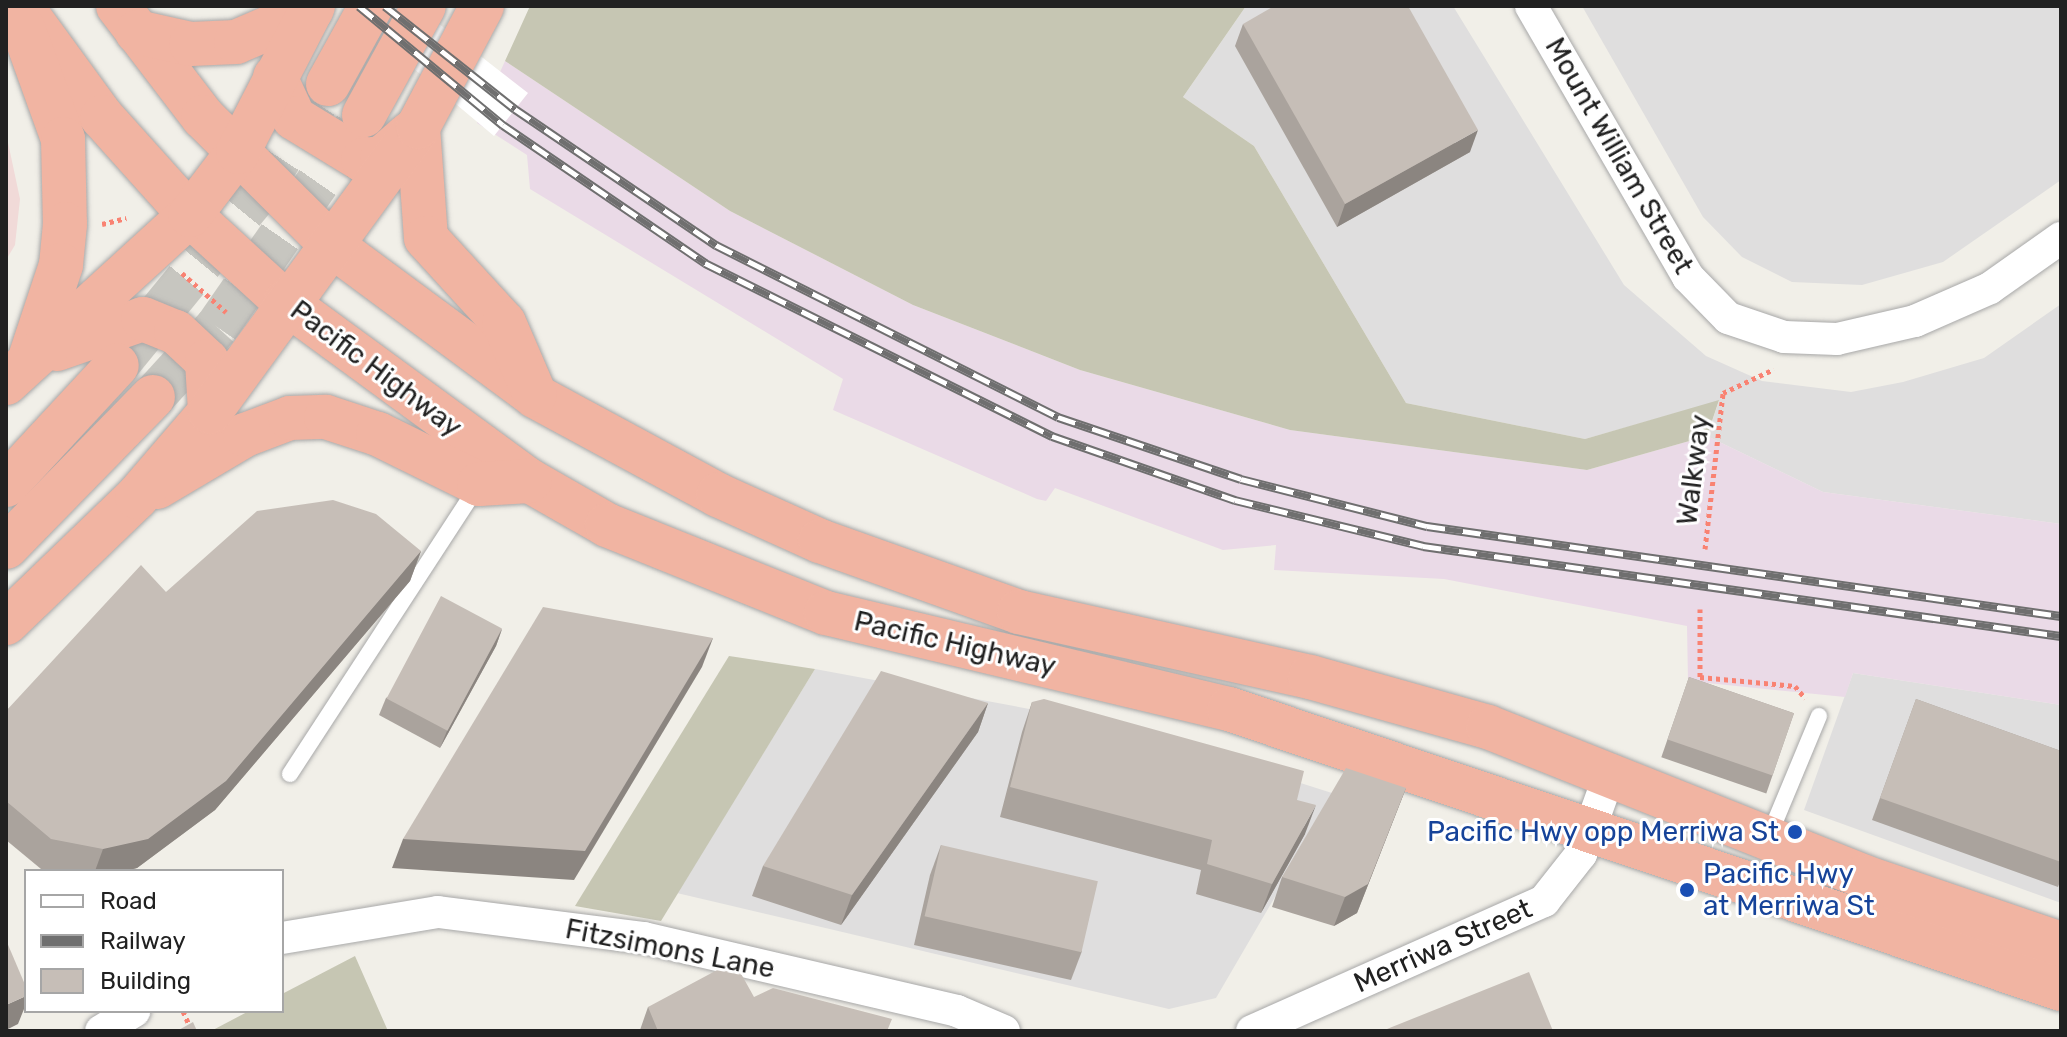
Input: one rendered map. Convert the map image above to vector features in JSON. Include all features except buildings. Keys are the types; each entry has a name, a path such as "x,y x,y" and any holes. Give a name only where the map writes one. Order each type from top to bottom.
{"highway":[{"name":"Pacific Highway","path":"18,6 102,117 190,215 285,302 530,481 607,525 782,599 868,625 1150,686 1590,829 2061,989"},
{"path":"17,372 61,265 63,139 18,6"},
{"path":"328,84 371,6"},
{"path":"364,115 424,6"},
{"path":"6,623 137,497 210,412 285,302 334,247 418,127 482,6"},
{"path":"17,372 190,215 238,152 312,8"},
{"path":"127,19 191,44 236,42 312,8"},
{"name":"Pacific Highway","path":"127,19 238,152 334,247 535,396 718,495 961,594 1397,699 1610,773 1769,836 2061,944"},
{"path":"275,77 294,118 363,160 382,158 418,127"},
{"path":"418,127 426,238 504,323 535,396"},
{"path":"17,372 143,319 176,332 207,361 210,412"},
{"path":"6,485 117,365"},
{"path":"6,547 153,397"},
{"path":"137,497 245,435 314,417 378,434 479,484 530,481"}],"street":[{"name":"Mount William Street","path":"1531,6 1688,277 1728,318 1784,337 1837,339 1915,321 1990,288 2061,238"},
{"name":"Merriwa Street","path":"1252,1031 1544,901 1562,885 1590,829 1610,773"},
{"name":"Fitzsimons Lane","path":"284,938 438,912 644,938 957,1011 1004,1031"},
{"path":"101,1031 131,1013"}],"lane":[{"path":"290,774 479,484"},
{"path":"1769,836 1819,716"}],"path":[{"path":"175,268 226,312"},
{"name":"Walkway","path":"1705,549 1723,393 1781,366 1784,337"},
{"path":"1700,609 1700,677 1795,686 1819,716"}],"shaded area":[{"path":"530,6 1246,6 1183,97 1254,146 1406,403 1585,439 1719,400 1707,436 1587,470 1290,430 1080,370 913,305 730,211 505,61"},
{"path":"1246,6 1453,6 1624,285 1706,356 1762,381 1851,392 1903,382 1984,358 2061,304 2061,524 1823,492 1707,436 1719,401 1585,439 1406,403 1254,146 1183,97"},
{"path":"1582,6 2061,6 2061,180 1943,262 1862,285 1792,282 1742,257 1703,217"},
{"path":"505,61 730,211 913,305 1080,370 1290,430 1587,470 1707,436 1823,492 2061,524 2061,705 1853,673 1845,697 1688,681 1687,626 1444,579 1274,570 1276,545 1223,550 1055,488 1046,501 1037,499 833,410 843,379 530,189 527,155 477,123"},
{"path":"6,133 20,199 15,245 6,260"},
{"path":"729,656 815,669 661,921 575,906"},
{"path":"815,669 1121,726 1335,794 1216,998 1169,1009 677,893"},
{"path":"1853,673 2061,705 2061,903 1804,810"},
{"path":"355,956 388,1031 211,1031 245,1013 284,1013 284,993"}],"pier":[{"path":"339,6 416,6 528,93 494,136"}],"tunnel":[{"path":"117,365 256,195 328,84"},
{"path":"153,397 217,327 363,117"}],"railway":[{"path":"359,6 503,125 705,263 1052,436 1235,500 1423,546 2061,636"},
{"path":"385,6 515,109 716,245 1058,417 1241,479 1427,526 2061,616"}],"place":[{"name":"Pacific Hwy opp Merriwa St","path":"1795,832"},
{"name":"Pacific Hwy at Merriwa St","path":"1687,890"}]}
